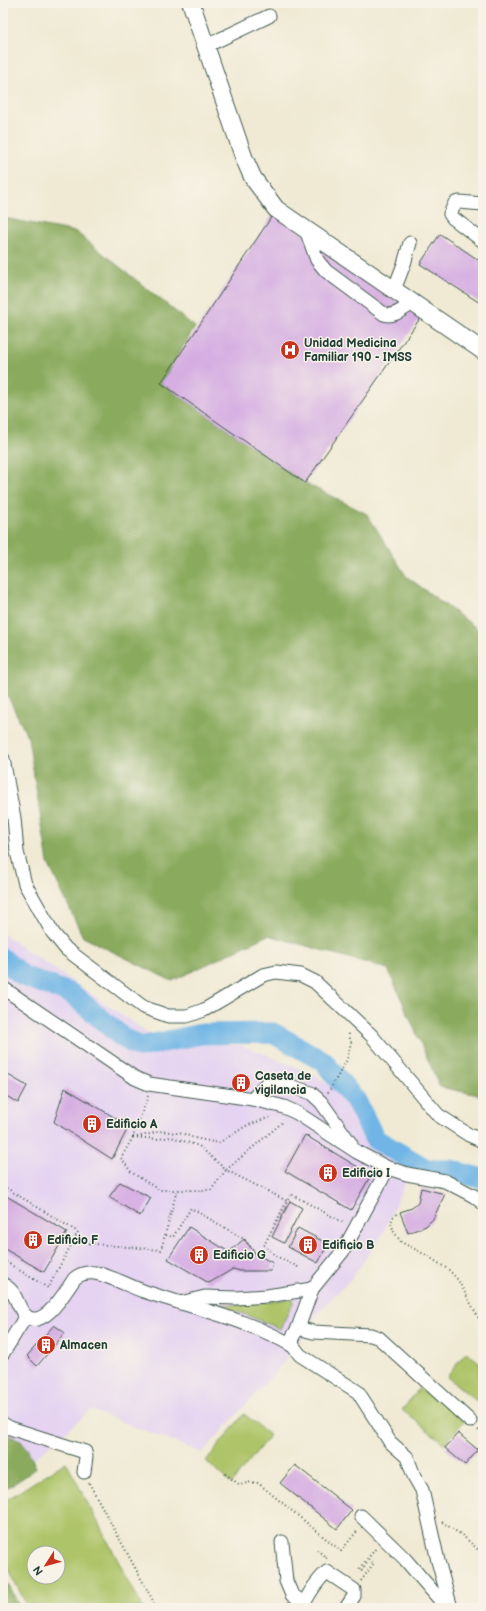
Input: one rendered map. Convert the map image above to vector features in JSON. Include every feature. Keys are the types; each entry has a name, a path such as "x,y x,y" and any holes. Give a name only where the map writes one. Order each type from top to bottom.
{"main road":[{"path":"191,3 244,158 253,178 276,209 483,351"}],"street":[{"path":"206,46 268,16"},
{"path":"483,204 455,203 450,214 483,241"},
{"path":"306,230 317,260 326,271 384,314 389,316 393,315 413,303"},
{"path":"394,290 410,243"},
{"path":"3,759 14,818 17,852 25,884 41,914 53,933 66,949 143,1007 168,1016 187,1016 204,1010 263,975 276,972 301,975 315,982 372,1035 438,1115 469,1135 483,1141"},
{"path":"3,988 127,1074 149,1084 253,1099 284,1107 357,1152 388,1168 407,1174 445,1181 474,1196 483,1203"},
{"path":"253,1099 266,1084 272,1082 279,1082 311,1094 321,1102 357,1152"},
{"path":"293,1346 292,1338 298,1328 312,1289 343,1251 388,1168"},
{"path":"3,1284 14,1293 20,1308 26,1316 35,1320 41,1319 50,1311 75,1278 80,1274 96,1273 180,1303 254,1326 293,1346 300,1355 358,1392 390,1442 407,1457 414,1476 422,1490 438,1561 451,1608"},
{"path":"180,1303 205,1297 267,1296 312,1289"},
{"path":"3,1353 26,1316"},
{"path":"298,1328 313,1332 371,1335 379,1338 470,1421"},
{"path":"3,1424 10,1428 84,1452 86,1457 84,1472"},
{"path":"364,1518 404,1558 447,1608"},
{"path":"282,1542 286,1580 292,1595 303,1605 327,1572 354,1590 354,1596 346,1608"}],"path":[{"path":"332,1089 347,1060 351,1042 346,1012"},
{"path":"149,1084 148,1096 133,1137 121,1158 131,1172 160,1190 211,1190 226,1170 285,1119 296,1113"},
{"path":"133,1137 162,1131 184,1134 194,1138 219,1143 256,1121 275,1116"},
{"path":"133,1137 158,1139 171,1137 199,1146 226,1170 287,1201"},
{"path":"3,1186 78,1232 48,1288 3,1260"},
{"path":"73,1242 161,1250 177,1190"},
{"path":"298,1267 276,1256 264,1244 291,1194 348,1225"},
{"path":"166,1235 172,1237 191,1208 244,1239 256,1254"},
{"path":"397,1214 393,1217 391,1223 394,1232 401,1242 426,1255 449,1270 458,1280 483,1326"},
{"path":"84,1472 92,1490 157,1608"},
{"path":"225,1474 240,1484 252,1482 258,1483 341,1551 364,1518"},
{"path":"429,1517 444,1522 463,1536 483,1554"},
{"path":"362,1578 374,1563 369,1560 362,1570 360,1569 379,1543"}],"shaded area":[{"path":"3,934 173,1050 203,1044 239,1045 260,1052 316,1076 351,1101 375,1139 414,1162 383,1233 352,1278 318,1312 304,1337 272,1376 202,1453 91,1410 3,1485"}],"green space":[{"path":"3,218 76,232 195,327 161,383 305,483 367,514 406,576 483,633 483,1096 440,1087 388,969 268,935 172,981 83,937 48,863 28,738 3,686"},
{"path":"293,1298 293,1303 280,1329 242,1313 195,1303 243,1305"},
{"path":"466,1352 483,1365 483,1406 447,1377"},
{"path":"422,1385 465,1420 445,1444 402,1410"},
{"path":"244,1414 270,1435 231,1484 206,1461"},
{"path":"3,1434 19,1439 28,1450 36,1468 3,1491"},
{"path":"66,1462 143,1608 28,1608 3,1558 3,1502"},
{"path":"3,1574 20,1608 3,1608"}],"building":[{"name":"Unidad Medicina Familiar 190 - IMSS","path":"274,213 421,317 305,483 161,383"},
{"path":"440,234 483,263 483,305 420,264"},
{"path":"3,1072 27,1086 18,1103 3,1094"},
{"name":"Caseta de vigilancia","path":"241,1078 246,1083 241,1087 236,1083"},
{"name":"Edificio A","path":"65,1088 129,1126 112,1159 54,1122"},
{"name":"Edificio I","path":"305,1135 371,1175 351,1210 285,1171"},
{"path":"120,1182 151,1198 140,1216 109,1197"},
{"path":"421,1188 445,1194 433,1219 426,1226 408,1233 400,1212 412,1208 418,1203"},
{"name":"Edificio F","path":"3,1194 67,1232 44,1272 3,1248"},
{"path":"290,1201 302,1208 284,1243 272,1237"},
{"name":"Edificio G","path":"189,1227 229,1252 244,1239 256,1254 273,1263 271,1271 240,1271 233,1269 209,1283 168,1259"},
{"name":"Edificio B","path":"298,1228 328,1244 318,1263 288,1247"},
{"name":"Almacen","path":"54,1325 65,1333 37,1366 27,1356"},
{"path":"458,1433 478,1450 465,1465 445,1448"},
{"path":"295,1465 352,1510 337,1529 280,1483"}],"waterway":[{"path":"3,959 23,976 72,994 122,1037 140,1047 201,1034 273,1033 323,1061 356,1101 375,1139 428,1170 451,1170 483,1179"}],"place":[{"name":"Unidad Medicina Familiar 190 - IMSS","path":"290,350"},
{"name":"Caseta de vigilancia","path":"241,1083"},
{"name":"Edificio A","path":"92,1124"},
{"name":"Edificio I","path":"328,1173"},
{"name":"Edificio F","path":"33,1240"},
{"name":"Edificio B","path":"308,1245"},
{"name":"Edificio G","path":"199,1255"},
{"name":"Almacen","path":"46,1345"}]}
